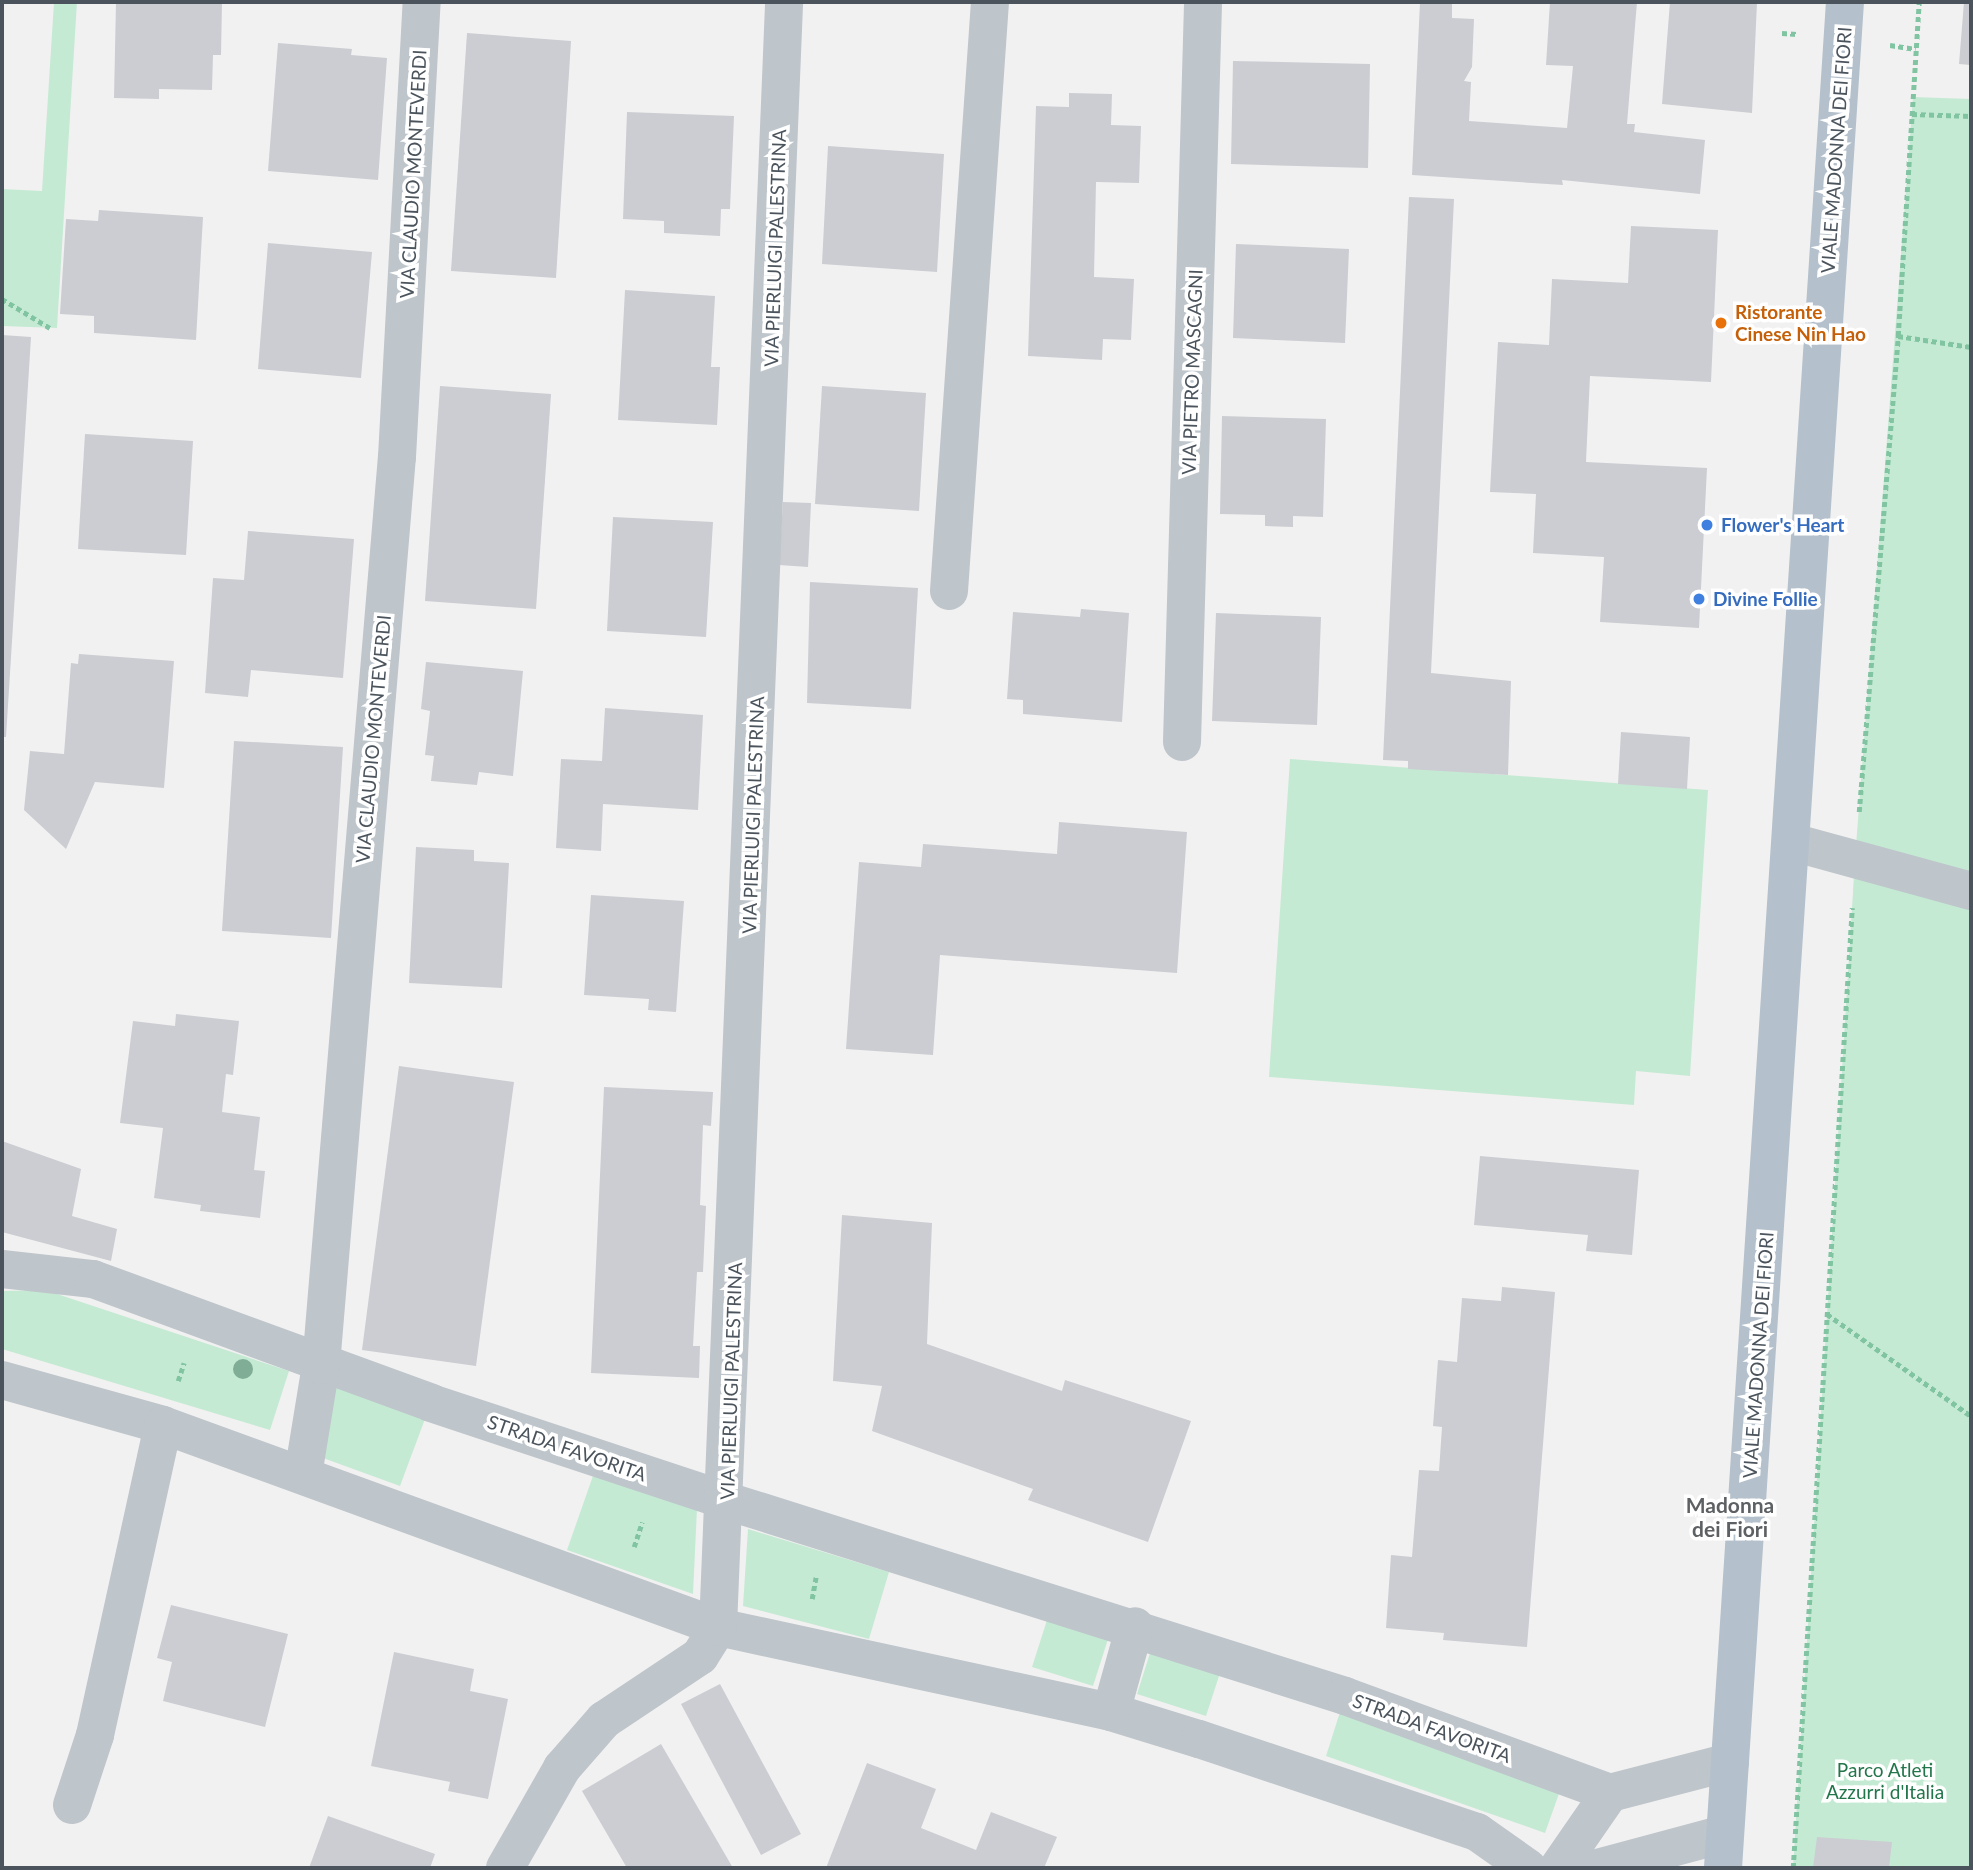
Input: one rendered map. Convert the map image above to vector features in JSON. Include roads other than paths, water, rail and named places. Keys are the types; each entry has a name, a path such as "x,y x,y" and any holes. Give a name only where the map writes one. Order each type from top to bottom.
{"main road":[{"name":"VIALE MADONNA DEI FIORI","path":"1723,1851 1792,842 1845,2"}],"street":[{"name":"VIA CLAUDIO MONTEVERDI","path":"303,1475 321,1365 397,457 422,2"},
{"name":"VIA PIERLUIGI PALESTRINA","path":"718,1627 727,1501 784,2"},
{"path":"949,591 990,2"},
{"name":"VIA PIETRO MASCAGNI","path":"1182,742 1203,2"},
{"path":"1792,842 1971,891"},
{"name":"STRADA FAVORITA","path":"2,1269 93,1279 321,1365 727,1501 1135,1626 1345,1696 1610,1793"},
{"path":"2,1380 163,1425 718,1627 1111,1712 1477,1832 1528,1868"},
{"path":"72,1805 95,1735 163,1425"},
{"path":"1111,1712 1135,1626"},
{"path":"505,1868 562,1768 604,1720 700,1656 718,1627"},
{"path":"1558,1868 1610,1793 1730,1762"},
{"path":"1597,1868 1723,1851"}],"place":[{"name":"Ristorante Cinese Nin Hao","path":"1721,323"},
{"name":"Flower's Heart","path":"1707,525"},
{"name":"Divine Follie","path":"1699,599"}],"district":[{"name":"Madonna dei Fiori","path":"1730,1517"}],"park label":[{"name":"Parco Atleti Azzurri d'Italia","path":"1885,1781"}]}
